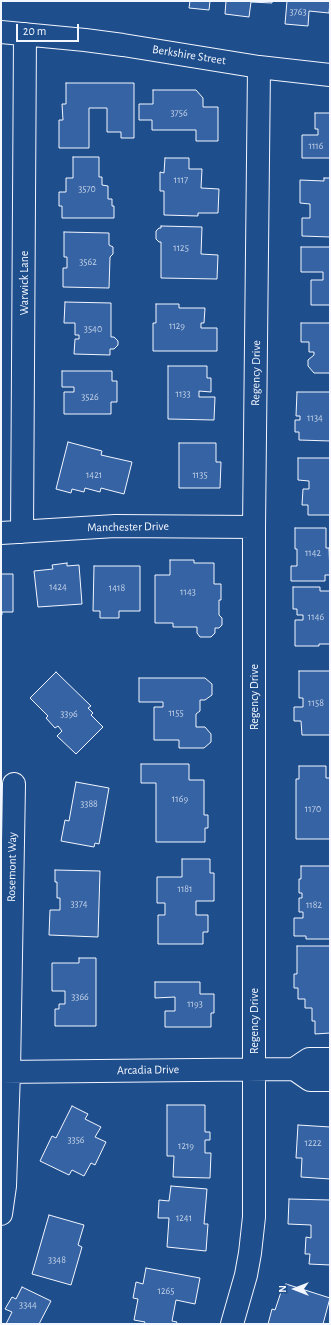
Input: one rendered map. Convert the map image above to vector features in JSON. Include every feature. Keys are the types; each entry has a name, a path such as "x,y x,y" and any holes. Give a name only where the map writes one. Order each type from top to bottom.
{"street":[{"name":"Berkshire Street","path":"1,32 124,45 259,67 330,75"},
{"name":"Warwick Lane","path":"11,532 25,34"},
{"name":"Regency Drive","path":"232,1324 246,1274 254,1217 254,527 259,67"},
{"name":"Manchester Drive","path":"11,532 115,526 254,527"},
{"name":"Rosemont Way","path":"1,1214 5,1186 5,1072 14,784"},
{"path":"330,1059 309,1059 294,1069 310,1080 330,1080"},
{"name":"Arcadia Drive","path":"5,1072 294,1069"}],"building":[{"path":"190,1 210,1 209,10 189,8"},
{"path":"226,1 272,1 272,3 251,2 249,17 225,14"},
{"path":"287,1 330,1 329,13 309,11 308,26 285,24"},
{"path":"66,83 134,83 134,138 121,138 121,132 107,132 107,108 89,108 89,148 59,148 59,120 63,120 62,104 66,104"},
{"path":"153,90 196,90 203,98 203,107 218,107 218,141 196,141 196,130 152,130 152,120 139,120 139,104 153,104"},
{"path":"315,113 330,113 330,158 302,158 302,135 318,135 318,129 315,129"},
{"path":"73,157 99,157 99,177 102,177 102,185 108,186 108,199 112,199 112,206 114,206 114,218 62,218 62,206 59,206 59,192 66,192 66,178 73,178"},
{"path":"165,158 189,158 189,169 202,169 201,188 219,189 218,213 198,213 198,216 164,215 164,191 160,191 160,172 164,173"},
{"path":"324,178 330,178 330,237 302,236 302,218 310,218 310,204 300,203 300,180 324,181"},
{"path":"161,226 202,227 201,254 218,255 217,279 161,278 161,242 156,239 156,231 161,228"},
{"path":"64,232 109,233 109,245 113,247 113,254 110,257 109,288 63,287 63,268 67,268 67,257 64,257"},
{"path":"301,247 330,247 330,305 311,305 311,280 323,280 323,272 301,272"},
{"path":"65,302 111,303 111,337 114,337 118,341 118,345 114,349 110,349 110,355 74,354 75,339 79,339 79,335 75,335 75,323 64,323"},
{"path":"156,304 179,304 179,308 205,308 204,323 201,323 201,328 217,328 217,351 153,351 153,323 156,323"},
{"path":"301,323 330,323 330,373 314,373 308,366 308,360 314,355 314,352 309,352 309,342 301,342"},
{"path":"168,366 207,366 207,378 211,378 211,392 199,391 199,397 215,397 214,420 168,419"},
{"path":"62,371 112,371 112,381 117,381 117,402 111,402 111,414 64,414 64,392 74,392 74,387 62,387"},
{"path":"297,392 330,392 330,441 299,440 299,432 295,432 295,420 300,420 300,416 296,416"},
{"path":"68,442 102,451 101,455 132,462 124,494 101,488 100,492 85,488 84,492 72,489 71,493 56,489"},
{"path":"179,443 216,443 216,462 221,462 220,488 179,488"},
{"path":"298,458 330,458 330,515 308,515 308,505 302,505 303,489 309,489 309,481 298,480"},
{"path":"295,528 326,528 326,548 329,548 330,575 325,575 325,581 291,581 291,566 297,566"},
{"path":"170,560 194,560 194,563 214,563 214,584 221,584 219,615 222,618 222,625 219,628 215,628 215,633 211,637 200,637 197,633 197,627 173,627 173,623 155,623 155,575 170,575"},
{"path":"67,563 67,566 79,565 82,604 38,607 34,571 53,569 52,565"},
{"path":"94,566 140,566 140,611 119,611 119,618 100,618 100,611 93,611"},
{"path":"1,574 13,574 13,612 2,612 2,615 1,615"},
{"path":"293,587 320,587 320,591 330,591 330,644 319,644 319,646 295,646 295,620 303,620 303,615 297,615 297,609 293,609"},
{"path":"299,671 330,671 330,735 302,735 301,721 294,721 294,707 303,707 303,698 299,698"},
{"path":"56,672 91,706 88,708 93,713 91,715 103,727 76,754 57,736 62,731 58,726 55,728 46,718 48,716 30,698"},
{"path":"139,678 205,678 212,684 212,695 205,700 200,700 200,711 196,714 196,727 205,727 211,734 211,742 204,748 179,748 179,740 154,740 154,707 163,707 163,702 139,702"},
{"path":"141,764 189,764 189,780 204,780 204,815 208,815 208,828 205,828 205,842 156,842 156,783 141,783"},
{"path":"299,766 326,766 326,778 330,778 330,839 296,839 296,779 299,779"},
{"path":"76,782 109,788 99,844 95,843 94,847 61,841 65,820 69,821"},
{"path":"182,859 210,859 210,873 214,873 214,901 196,901 196,915 208,915 208,932 203,932 203,944 158,944 158,915 165,915 165,903 157,903 157,877 182,877"},
{"path":"301,866 330,866 330,939 306,939 306,936 294,936 294,918 303,918 303,912 299,912 299,898 302,898 302,893 299,893"},
{"path":"55,870 100,871 98,937 49,935 50,910 60,910 60,898 57,898 57,882 55,882"},
{"path":"297,946 330,946 330,1033 315,1034 315,1021 312,1021 312,1008 305,1008 305,999 298,999 298,988 294,988 294,974 297,974"},
{"path":"79,958 96,958 96,1026 55,1026 55,1009 59,1009 59,1004 65,1004 65,991 52,991 52,963 79,963"},
{"path":"155,982 200,982 200,994 214,994 214,1013 211,1013 211,1027 165,1027 165,1011 175,1011 175,997 155,998"},
{"path":"167,1105 205,1105 205,1132 210,1132 210,1140 205,1140 205,1153 211,1153 210,1178 173,1177 174,1156 167,1156"},
{"path":"72,1106 88,1114 85,1119 101,1127 95,1137 106,1142 95,1165 91,1163 84,1176 72,1170 69,1175 40,1161 52,1136 56,1138"},
{"path":"298,1125 330,1127 330,1179 301,1177 302,1158 296,1158"},
{"path":"171,1186 207,1189 204,1224 208,1224 206,1251 167,1247 169,1218 158,1218 159,1200 169,1201"},
{"path":"289,1199 330,1200 330,1265 309,1264 310,1254 305,1254 306,1237 311,1238 311,1225 288,1224"},
{"path":"49,1215 84,1225 78,1245 82,1247 71,1285 32,1274"},
{"path":"146,1268 200,1278 195,1304 176,1300 172,1321 177,1322 176,1324 144,1324 145,1322 134,1320 138,1299 133,1298 136,1282 143,1284"},
{"path":"286,1284 330,1298 323,1324 268,1324 272,1309 275,1310 281,1292 284,1293"},
{"path":"22,1287 51,1301 39,1324 6,1324 12,1312 5,1309 12,1297 16,1299"}]}
